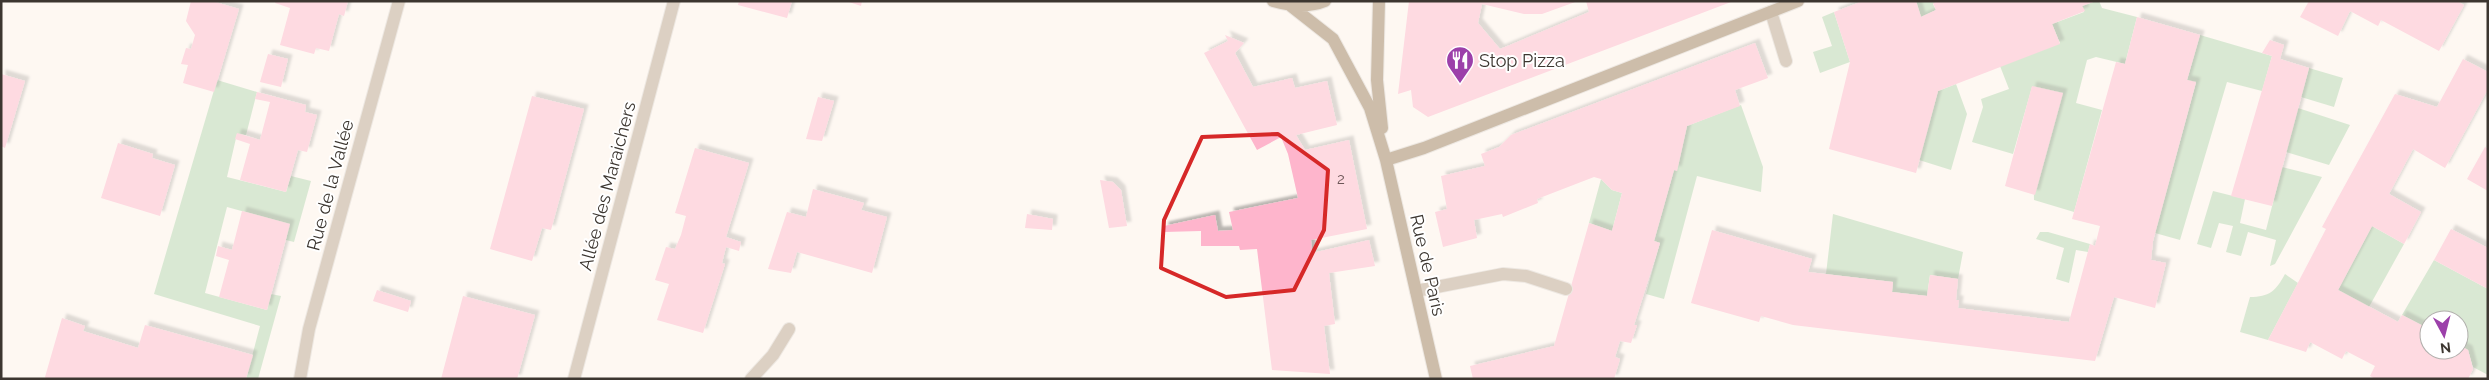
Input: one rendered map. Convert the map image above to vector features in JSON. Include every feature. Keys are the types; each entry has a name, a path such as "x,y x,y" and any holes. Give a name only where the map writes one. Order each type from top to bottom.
{"main road":[{"path":"1274,1 1290,6 1316,5 1324,1"},
{"name":"Rue de Paris","path":"1380,1 1377,80 1386,160"},
{"path":"1386,160 1424,148 1798,1"},
{"name":"Rue de Paris","path":"1290,6 1333,39 1370,108 1386,160 1436,379"}],"street":[{"name":"Rue de la Vallée","path":"300,379 309,329 399,1"},
{"name":"Allée des Maraichers","path":"574,379 674,1"},
{"path":"1771,12 1786,61"},
{"path":"1416,290 1504,274 1526,276 1566,289"},
{"path":"751,379 773,355 789,329"}],"highlighted area":[{"path":"1278,134 1328,170 1324,230 1294,290 1226,297 1161,268 1164,220 1202,137"}],"green space":[{"path":"1916,1 1939,1 1933,4 1936,10 1921,17"},
{"path":"2099,1 2102,8 2137,17 2125,64 2096,57 2087,60 2076,103 2102,110 2074,212 2034,200 2032,87 2013,154 1972,142 1983,107 1981,99 2009,89 2000,66 2060,43 2052,24 2084,12 2082,6"},
{"path":"1834,12 1850,62 1820,73 1813,52 1832,46 1822,17"},
{"path":"2200,35 2272,56 2262,91 2227,82 2180,240 2155,233 2196,83 2187,80"},
{"path":"2309,68 2343,78 2334,107 2301,97"},
{"path":"217,80 257,92 246,135 237,134 227,177 286,192 291,176 311,181 294,242 286,240 289,224 227,207 205,293 267,310 271,294 281,296 258,379 246,379 260,326 154,294"},
{"path":"1956,84 1967,114 1951,170 1919,160 1938,91"},
{"path":"1741,105 1763,167 1761,192 1697,176 1664,299 1646,294 1660,243 1654,241 1674,170 1677,170 1687,126"},
{"path":"2298,108 2350,125 2329,165 2286,152"},
{"path":"2282,167 2322,177 2275,264 2270,266 2276,240 2248,232 2241,256 2226,252 2233,226 2219,223 2211,248 2197,244 2213,191 2245,199 2240,223 2266,230"},
{"path":"1601,179 1612,190 1622,193 1612,231 1589,223"},
{"path":"1833,214 1963,252 1958,279 1930,275 1927,296 1892,292 1893,282 1826,274"},
{"path":"2372,226 2404,244 2369,307 2338,290"},
{"path":"2040,232 2048,232 2090,244 2088,252 2076,250 2069,283 2056,279 2064,248 2036,239"},
{"path":"2434,260 2488,289 2488,375 2473,367 2469,353 2469,310 2419,310 2419,324 2402,315"},
{"path":"2285,274 2298,283 2268,340 2240,332 2250,297 2262,296 2271,292"}],"building":[{"path":"191,1 212,1 239,9 214,92 183,83 188,65 181,64 186,48 191,49 195,35 186,21"},
{"path":"276,1 348,1 344,16 339,14 329,51 316,48 314,54 280,45 290,8 275,3"},
{"path":"739,1 792,1 787,18 738,5"},
{"path":"846,1 862,1 861,6"},
{"path":"1409,1 1578,1 1542,14 1524,14 1482,4 1478,23 1500,49 1589,12 1586,1 1731,2 1428,117 1413,107 1411,90 1398,94"},
{"path":"1863,1 1916,1 1921,17 1936,10 1933,3 1939,1 2096,1 2082,6 2085,11 2052,24 2060,44 1938,91 1916,173 1829,149 1850,62 1834,12"},
{"path":"2309,1 2457,1 2464,5 2439,51 2381,20 2378,26 2350,11 2338,36 2300,17"},
{"path":"2137,17 2200,35 2187,80 2196,82 2153,241 2151,260 2166,263 2155,308 2114,297 2095,361 1793,325 1761,316 1759,322 1691,303 1712,230 1812,259 1808,272 1893,282 1892,292 1927,296 1930,275 1958,279 1956,300 1959,300 1958,308 2069,322 2090,244 2095,246 2100,226 2072,219 2116,62 2125,64"},
{"path":"1225,35 1244,43 1235,53 1253,87 1292,78 1295,88 1327,81 1337,125 1296,135 1305,150 1349,140 1367,229 1311,240 1312,253 1369,240 1375,266 1329,273 1335,324 1324,326 1330,374 1272,370 1257,249 1240,250 1239,246 1201,246 1201,231 1164,232 1164,226 1215,215 1218,231 1233,230 1229,212 1298,198 1288,154 1281,137 1257,150 1204,53 1228,41"},
{"path":"2270,40 2284,45 2280,59 2309,68 2272,206 2231,196 2272,56 2262,53"},
{"path":"1755,43 1768,78 1735,90 1740,106 1687,126 1677,171 1674,170 1654,241 1660,243 1634,325 1637,325 1631,343 1620,341 1615,357 1620,359 1614,379 1473,379 1470,366 1554,346 1589,223 1612,231 1622,193 1612,190 1601,179 1594,177 1537,199 1538,203 1503,217 1502,214 1474,220 1477,238 1443,247 1435,212 1447,209 1441,176 1485,166 1481,154 1499,147 1511,135"},
{"path":"268,54 288,59 281,87 260,82"},
{"path":"2463,59 2488,72 2488,89 2445,168 2413,149 2389,194 2421,212 2404,244 2372,226 2338,290 2398,322 2402,315 2419,324 2419,360 2469,360 2469,354 2473,369 2468,379 2375,379 2370,376 2375,366 2346,351 2342,359 2310,342 2306,352 2268,340 2326,229 2322,227 2395,94 2437,107"},
{"path":"1,74 25,81 5,148 1,146"},
{"path":"2032,86 2063,93 2035,195 2005,186"},
{"path":"257,92 306,105 305,112 317,115 307,152 298,150 286,192 240,180 250,144 235,139 237,133 260,140 270,102 255,99"},
{"path":"532,96 584,109 551,230 542,228 532,261 490,249"},
{"path":"818,97 834,101 822,141 806,139"},
{"path":"118,143 153,154 152,158 175,165 160,216 101,198"},
{"path":"2485,147 2488,149 2488,191 2467,179"},
{"path":"695,148 749,163 726,237 741,242 739,251 726,247 722,263 725,264 703,333 657,320 669,284 655,280 666,247 675,249 681,235 686,216 675,213"},
{"path":"1100,180 1113,182 1121,190 1127,226 1109,228"},
{"path":"813,189 864,203 861,210 887,217 872,273 797,252 791,273 768,269 787,212 806,217"},
{"path":"242,211 290,224 267,310 219,297 229,260 216,256 218,246 232,250"},
{"path":"1027,214 1053,219 1052,230 1025,228"},
{"path":"2451,229 2488,248 2488,289 2434,260"},
{"path":"377,290 411,301 408,312 373,301"},
{"path":"463,296 535,315 517,379 441,379"},
{"path":"62,318 85,326 83,331 138,348 145,325 253,355 246,379 47,379 45,377"}],"place":[{"name":"Stop Pizza","path":"1460,84"}]}
